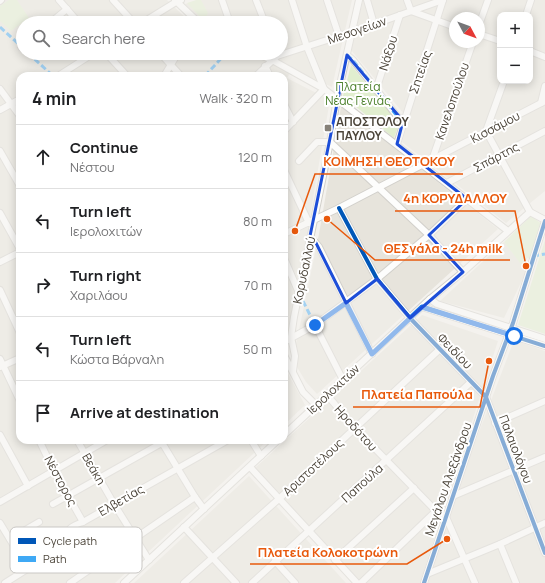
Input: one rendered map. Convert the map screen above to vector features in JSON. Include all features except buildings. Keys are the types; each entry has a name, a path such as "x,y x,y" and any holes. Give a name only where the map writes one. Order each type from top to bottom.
{"street":[{"path":"59,0 73,16"},
{"path":"113,0 128,16"},
{"path":"222,0 228,16"},
{"path":"256,0 262,16"},
{"path":"292,0 307,47 324,89"},
{"path":"327,0 339,36"},
{"name":"Κορυδαλλού","path":"293,371 295,356 291,337 309,241 315,220 337,98 359,0"},
{"path":"367,0 374,24"},
{"path":"407,0 411,11 449,25"},
{"name":"Μεσογείων","path":"288,52 352,32 443,0"},
{"name":"Σητείας","path":"397,144 403,121 443,0"},
{"path":"484,12 488,0"},
{"path":"527,12 531,0"},
{"path":"153,16 177,1 191,16"},
{"path":"58,16 67,9"},
{"name":"Νάξου","path":"376,90 400,15"},
{"path":"485,36 497,40"},
{"name":"Κανελοπούλου","path":"432,160 471,48"},
{"path":"533,52 545,57"},
{"path":"347,55 353,60 397,116 403,121"},
{"path":"64,72 83,60"},
{"path":"112,60 123,72"},
{"path":"166,60 177,72"},
{"path":"167,72 174,60"},
{"path":"260,72 271,60"},
{"path":"281,60 337,98 508,231"},
{"path":"265,66 268,72"},
{"path":"503,84 486,131 530,212 545,221"},
{"path":"543,102 545,86"},
{"path":"0,89 16,111"},
{"path":"288,126 324,89"},
{"path":"0,110 16,102"},
{"name":"Κισσάμου","path":"288,232 315,220 543,102"},
{"path":"288,113 292,122"},
{"name":"Σπάρτης","path":"447,183 545,131"},
{"path":"299,161 317,142 330,142 429,235 464,272"},
{"path":"0,151 16,179"},
{"path":"288,179 308,223"},
{"path":"288,339 315,325 377,279 429,235 467,199"},
{"name":"Φειδίου","path":"338,208 377,279 410,318 486,397"},
{"name":"Ιερολοχιτών","path":"288,431 430,299 464,272 530,212"},
{"path":"0,213 16,242"},
{"name":"Μεγάλου Αλεξάνδρου","path":"424,583 486,397 510,331 545,221"},
{"path":"309,241 314,241 319,247 372,354"},
{"path":"0,262 16,254"},
{"path":"288,267 299,293"},
{"path":"0,290 16,324"},
{"path":"430,299 437,304 510,331 545,346"},
{"path":"422,307 545,339"},
{"path":"315,325 343,380"},
{"name":"Αριστοτέλους","path":"184,583 192,580 213,558 280,498 440,349"},
{"path":"0,359 16,393"},
{"path":"2,366 16,360"},
{"path":"288,362 304,392 316,405"},
{"name":"Παπούλα","path":"252,583 471,382"},
{"name":"Ηροδότου","path":"327,395 355,428 436,512"},
{"name":"Παλαιολόγου","path":"486,397 545,553"},
{"path":"495,422 545,401"},
{"path":"0,435 28,486"},
{"name":"Νέστορος","path":"41,444 67,496 83,522"},
{"name":"Βεάκη","path":"79,444 128,527"},
{"path":"0,501 100,444"},
{"path":"53,504 158,444"},
{"path":"164,444 177,469 195,498 204,509"},
{"name":"Ελβετίας","path":"71,527 83,522 221,444"},
{"path":"254,444 261,456"},
{"path":"142,567 274,444"},
{"path":"453,496 545,457"},
{"path":"250,467 357,583"},
{"path":"335,560 414,488"},
{"path":"142,533 195,498"},
{"path":"361,583 436,512 446,517 475,583"},
{"path":"30,527 39,522"},
{"path":"0,523 2,531 10,539"},
{"path":"427,574 500,544 545,523"},
{"path":"184,527 236,583"},
{"path":"500,544 516,583"},
{"name":"Βεάκη","path":"142,550 149,560"},
{"path":"275,561 295,583"},
{"name":"Ελβετίας","path":"5,583 21,573"},
{"path":"70,583 84,573"},
{"path":"125,583 135,573"}],"highlighted area":[{"path":"347,55 403,121 397,144 467,199 429,235 463,272 410,318 377,279 346,303 315,241 309,241"}],"shaded area":[{"path":"5,0 167,0 184,16 16,16 16,60 264,60 288,72 16,72 16,109 0,87 0,3"},
{"path":"199,0 352,0 332,87 273,60 288,60 288,16 197,16 185,4"},
{"path":"363,0 545,0 545,191 506,223 402,142 409,120 351,50"},
{"path":"288,79 330,100 310,216 311,219 288,230"},
{"path":"0,94 16,116 16,357 0,364"},
{"path":"341,107 498,229 317,394 306,382 297,367 295,349 319,234"},
{"path":"308,227 309,229 288,333 288,236"},
{"path":"504,242 527,270 504,318 440,301"},
{"path":"422,315 498,341 420,583 362,583 255,468 281,444 288,444 288,438"},
{"path":"516,341 545,351 545,583 428,583 459,484 513,343"},
{"path":"16,362 16,444 264,444 142,558 142,527 10,527 10,573 126,573 115,583 0,583 0,369"},
{"path":"288,373 305,405 288,421"},
{"path":"249,476 346,583 134,583"}],"green space":[{"path":"9,0 17,0 28,16 16,16 16,27 11,31 0,21 0,6"},
{"path":"201,0 208,13 206,16 199,16 187,3"},
{"name":"Πλατεία Νέας Γενιάς","path":"351,65 399,124 394,138 343,96"},
{"path":"531,216 542,224 530,259 527,258 523,267 504,242"},
{"path":"545,240 545,334 518,325"}],"marked path":[{"path":"0,27 16,42"},
{"path":"347,55 353,60 397,116 403,121"},
{"path":"36,60 49,72"},
{"path":"209,72 220,60"},
{"path":"533,256 545,254"},
{"path":"299,293 315,325"}],"cycle path":[{"path":"339,208 377,279 410,318 486,397 545,553"},
{"path":"424,583 493,376 513,323 545,221"},
{"path":"422,307 545,346"}],"place":[{"name":"ΑΠΟΣΤΟΛΟΥ ΠΑΥΛΟΥ","path":"328,128"},
{"name":"ΘΕΣγάλα - 24h milk","path":"327,219"},
{"name":"ΚΟΙΜΗΣΗ ΘΕΟΤΟΚΟΥ","path":"295,231"},
{"name":"4η ΚΟΡΥΔΑΛΛΟΥ","path":"526,266"},
{"name":"Πλατεία Παπούλα","path":"489,361"},
{"name":"Πλατεία Κολοκοτρώνη","path":"447,539"}],"route":[{"path":"315,325 346,303 372,354 422,307 514,336"}]}
